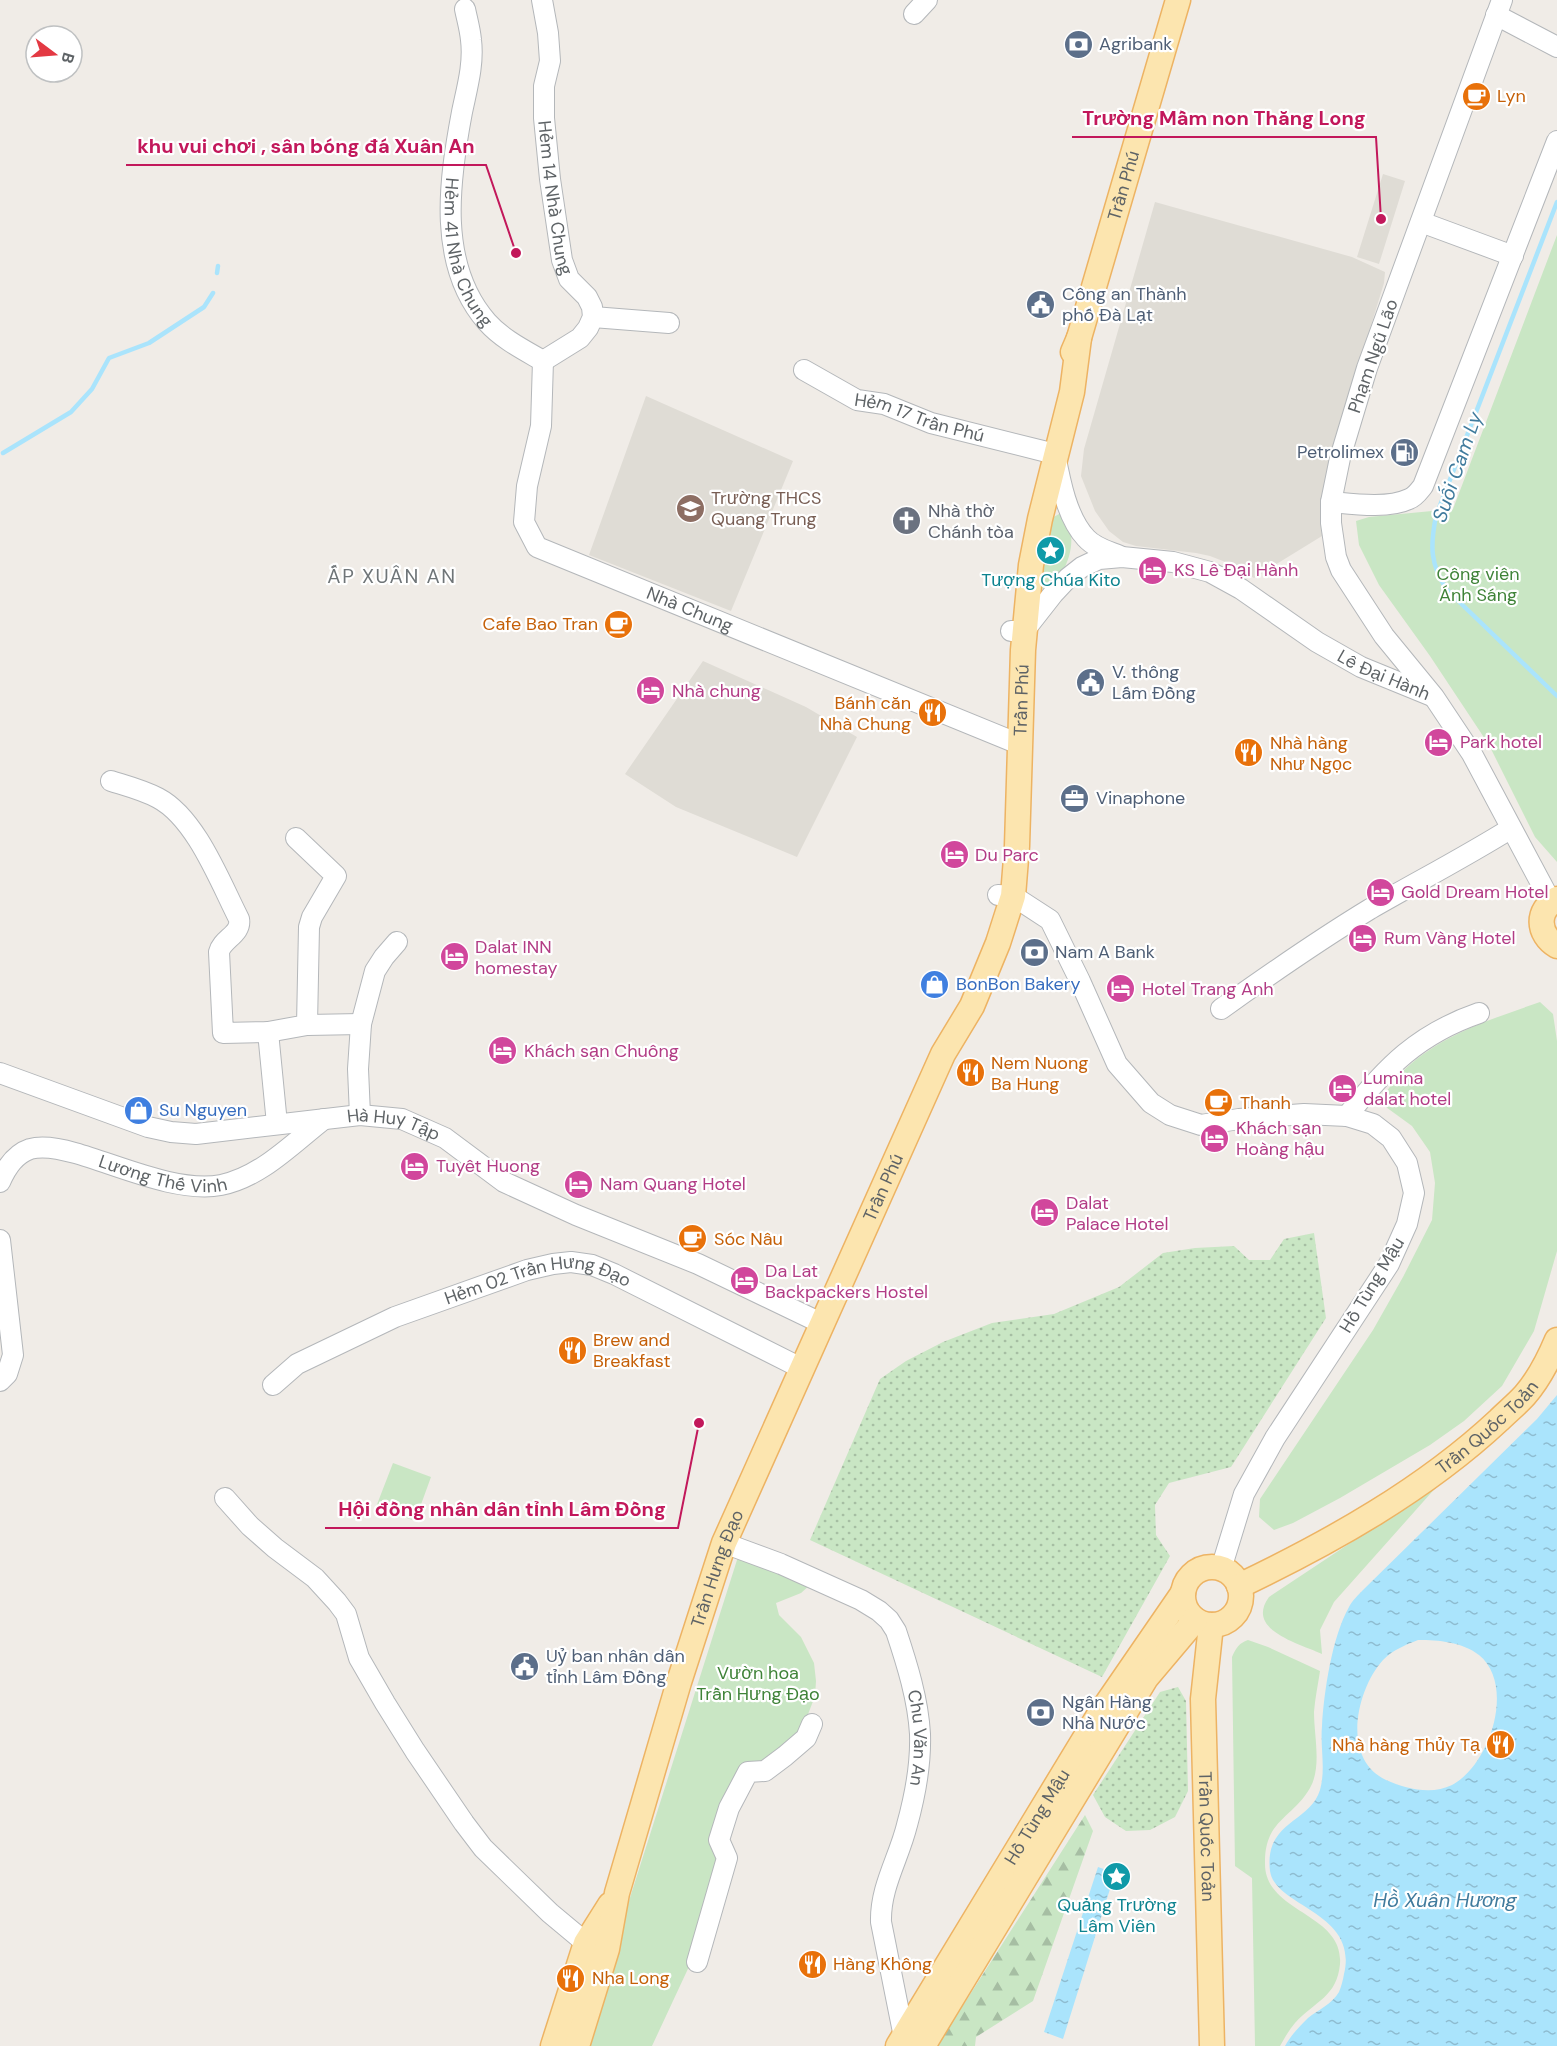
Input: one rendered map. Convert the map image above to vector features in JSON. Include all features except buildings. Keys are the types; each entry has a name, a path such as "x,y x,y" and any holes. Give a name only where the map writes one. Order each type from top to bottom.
{"main road":[{"name":"Trần Phú","path":"823,1324 943,1054 972,1006 998,944 1017,846 1012,741 1018,631 1040,519 1048,452 1072,392 1079,338 1178,0"},
{"path":"1554,900 1542,914 1542,929 1545,936 1557,946"},
{"name":"Trần Hưng Đạo","path":"554,2046 617,1893 679,1682 724,1543 823,1324"},
{"name":"Trần Quốc Toản","path":"1239,1586 1289,1562 1403,1495 1470,1446 1526,1394 1548,1362 1557,1340"},
{"path":"1208,1568 1221,1569 1235,1578 1239,1586 1240,1604 1236,1612 1220,1624 1203,1622 1186,1608 1183,1593 1189,1579 1195,1573 1208,1568"},
{"name":"Hồ Tùng Mậu","path":"909,2044 1099,1715 1183,1593"},
{"name":"Trần Quốc Toản","path":"1203,1622 1212,2046"},
{"name":"Hồ Tùng Mậu","path":"909,2044 1146,1678 1203,1622"},
{"name":"Trần Hưng Đạo","path":"577,2046 596,1946"}],"street":[{"name":"Hẻm 14 Nhà Chung","path":"542,0 550,61 544,86 544,117 562,260 569,279 587,297 592,306 593,317"},
{"path":"1499,8 1557,47"},
{"name":"Phạm Ngũ Lão","path":"1434,697 1384,636 1341,570 1333,540 1331,502 1340,458 1368,368 1499,8"},
{"name":"Hẻm 41 Nhà Chung","path":"465,9 471,41 470,74 453,170 451,242 468,293 487,322 513,343 543,361"},
{"path":"1331,502 1394,503 1409,500 1423,486 1557,141"},
{"path":"1421,222 1514,256"},
{"path":"543,361 580,338 593,317 669,323"},
{"name":"Nhà Chung","path":"543,361 541,426 527,486 524,522 537,547 1012,741"},
{"name":"Hẻm 17 Trần Phú","path":"804,370 857,399 884,404 931,423 1048,452"},
{"name":"Lê Đại Hành","path":"1048,452 1067,504 1086,538 1099,548 1122,557"},
{"name":"Lê Đại Hành","path":"1018,631 1068,578 1082,567 1099,560 1122,557 1173,562 1210,572 1241,589 1317,642 1361,667 1434,697 1472,754 1510,829 1554,900"},
{"path":"111,781 160,799 181,816 194,832 240,923 236,932 222,944 219,952 223,1033 267,1032 307,1025 361,1024"},
{"path":"1221,1009 1285,962 1371,909 1510,829"},
{"path":"296,838 336,876 312,917 309,927 307,1025"},
{"name":"Hồ Tùng Mậu","path":"1006,896 1050,920 1117,1064 1151,1103 1170,1115 1201,1125 1304,1113 1347,1116 1373,1124 1391,1138 1407,1163 1414,1193 1407,1224 1389,1264 1275,1438 1244,1494 1221,1569"},
{"path":"360,1115 358,1069 361,1024 375,971 397,942"},
{"path":"1347,1116 1388,1068 1430,1034 1479,1012"},
{"path":"267,1032 278,1124"},
{"name":"Hà Huy Tập","path":"0,1073 148,1127 171,1132 215,1133 360,1115 402,1119 445,1138 504,1182 576,1215 698,1264 823,1324"},
{"name":"Lương Thế Vinh","path":"0,1182 5,1170 16,1156 30,1149 55,1148 196,1188 222,1185 252,1174 324,1119"},
{"path":"0,1240 12,1355 7,1374 0,1381"},
{"name":"Hẻm 02 Trần Hưng Đạo","path":"273,1384 297,1364 395,1317 527,1270 571,1262 592,1265 614,1274 803,1369"},
{"path":"225,1498 250,1526 315,1578 346,1614 359,1658 415,1751 483,1848 550,1913 596,1946"},
{"name":"Chu Văn An","path":"724,1543 781,1564 861,1600 879,1611 896,1631 918,1710 920,1735 918,1770 907,1827 881,1906 881,1922 909,2044"},
{"path":"697,1962 727,1858 719,1840 729,1808 747,1772 765,1771 806,1738 812,1724"}],"shaded area":[{"path":"1383,174 1405,181 1379,264 1357,257"},
{"path":"1155,202 1352,257 1385,272 1384,283 1329,462 1323,490 1322,536 1254,578 1210,556 1136,546 1123,542 1109,531 1095,511 1081,476 1084,449"},
{"name":"Trường THCS Quang Trung","path":"646,396 793,461 731,611 589,555"},
{"path":"703,661 806,707 857,737 797,857 676,807 625,774"}],"green space":[{"name":"Công viên Ánh Sáng","path":"1557,235 1557,862 1535,837 1489,745 1430,656 1379,585 1359,545 1356,521 1369,517 1453,509"},
{"path":"1062,514 1070,531 1069,557 1054,582 1039,589 1052,518"},
{"path":"1540,1002 1553,1014 1557,1041 1557,1251 1534,1331 1502,1386 1464,1421 1430,1445 1340,1498 1293,1523 1274,1530 1259,1517 1260,1499 1373,1330 1432,1220 1435,1183 1430,1152 1412,1126 1379,1102 1401,1073 1432,1048 1467,1030"},
{"path":"1314,1233 1326,1318 1231,1467 1169,1483 1155,1505 1156,1535 1170,1556 1102,1677 810,1540 880,1379 906,1361 943,1342 992,1323 1054,1314 1119,1287 1163,1253 1195,1248 1234,1246 1249,1260 1270,1260 1284,1239"},
{"path":"393,1463 431,1477 415,1521 376,1507"},
{"path":"1439,1484 1334,1602 1320,1630 1322,1654 1288,1640 1269,1627 1264,1618 1263,1608 1269,1597"},
{"name":"Vườn hoa Trần Hưng Đạo","path":"741,1554 811,1584 801,1593 776,1603 779,1615 801,1637 814,1663 815,1696 802,1730 735,1779 722,1858 693,1958 652,2046 583,2046 737,1560"},
{"path":"1248,1640 1320,1671 1314,1712 1317,1761 1314,1780 1303,1798 1274,1829 1266,1849 1265,1864 1268,1880 1277,1893 1330,1934 1338,1947 1340,1964 1335,1984 1330,1991 1295,2023 1280,2046 1255,2046 1252,1878 1235,1866 1232,1657 1238,1646"},
{"path":"1178,1687 1186,1701 1188,1791 1175,1817 1150,1830 1126,1831 1105,1817 1093,1795 1160,1692"},
{"path":"1085,1815 1093,1831 1033,2001 976,2037 975,2046 937,2046"}],"water":[{"name":"Hồ Xuân Hương","path":"1557,1395 1557,2046 1285,2046 1308,2018 1336,1996 1344,1974 1345,1953 1339,1937 1328,1924 1286,1894 1275,1883 1270,1871 1270,1855 1274,1842 1289,1824 1315,1801 1320,1790 1323,1774 1322,1734 1325,1697 1330,1665 1343,1619 1359,1594 1537,1419","holes":["1418,1640 1442,1641 1465,1647 1479,1655 1490,1668 1496,1685 1497,1704 1494,1724 1487,1743 1466,1775 1452,1785 1436,1790 1410,1788 1386,1780 1372,1770 1363,1757 1358,1741 1360,1706 1374,1673 1391,1653"]},
{"path":"1098,1867 1115,1873 1063,2039 1044,2032"}],"waterway":[{"name":"Suối Cam Ly","path":"1557,202 1436,516 1432,546 1437,572 1447,590 1557,696"},
{"path":"217,273 218,266"},
{"path":"3,453 71,412 92,389 109,358 149,343 204,307 213,293"}],"place":[{"name":"Agribank","path":"1078,44"},
{"name":"Lyn","path":"1476,96"},
{"name":"Trường Mầm non Thăng Long","path":"1381,219"},
{"name":"khu vui chơi , sân bóng đá Xuân An","path":"516,253"},
{"name":"Công an Thành phố Đà Lạt","path":"1041,304"},
{"name":"Petrolimex","path":"1405,452"},
{"name":"Trường THCS Quang Trung","path":"690,508"},
{"name":"Nhà thờ Chánh tòa","path":"907,521"},
{"name":"Tượng Chúa Kito","path":"1051,551"},
{"name":"KS Lê Đại Hành","path":"1153,570"},
{"name":"Cafe Bao Tran","path":"619,624"},
{"name":"V. thông Lấm Đồng","path":"1091,682"},
{"name":"Nhà chung","path":"651,691"},
{"name":"Bánh căn Nhà Chung","path":"932,713"},
{"name":"Park hotel","path":"1439,742"},
{"name":"Nhà hàng Như Ngọc","path":"1249,753"},
{"name":"Vinaphone","path":"1075,798"},
{"name":"Du Parc","path":"954,855"},
{"name":"Gold Dream Hotel","path":"1380,892"},
{"name":"Rum Vàng Hotel","path":"1363,938"},
{"name":"Nam A Bank","path":"1034,952"},
{"name":"Dalat INN homestay","path":"454,957"},
{"name":"BonBon Bakery","path":"935,984"},
{"name":"Hotel Trang Anh","path":"1121,989"},
{"name":"Khách sạn Chuông","path":"503,1051"},
{"name":"Nem Nuong Ba Hung","path":"970,1073"},
{"name":"Lumina dalat hotel","path":"1342,1088"},
{"name":"Thanh","path":"1219,1103"},
{"name":"Su Nguyen","path":"138,1110"},
{"name":"Khách sạn Hoàng hậu","path":"1215,1138"},
{"name":"Tuyêt Huong","path":"415,1166"},
{"name":"Nam Quang Hotel","path":"579,1184"},
{"name":"Dalat Palace Hotel","path":"1045,1213"},
{"name":"Sóc Nâu","path":"693,1239"},
{"name":"Da Lat Backpackers Hostel","path":"744,1281"},
{"name":"Brew and Breakfast","path":"572,1350"},
{"name":"Hội đồng nhân dân tỉnh Lâm Đồng","path":"699,1423"},
{"name":"Uỷ ban nhân dân tỉnh Lâm Đồng","path":"525,1666"},
{"name":"Ngân Hàng Nhà Nước","path":"1041,1712"},
{"name":"Nhà hàng Thủy Tạ","path":"1501,1745"},
{"name":"Quảng Trường Lâm Viên","path":"1117,1876"},
{"name":"Hàng Không","path":"812,1964"},
{"name":"Nha Long","path":"571,1978"}],"district":[{"name":"ẤP XUÂN AN","path":"392,576"}]}
